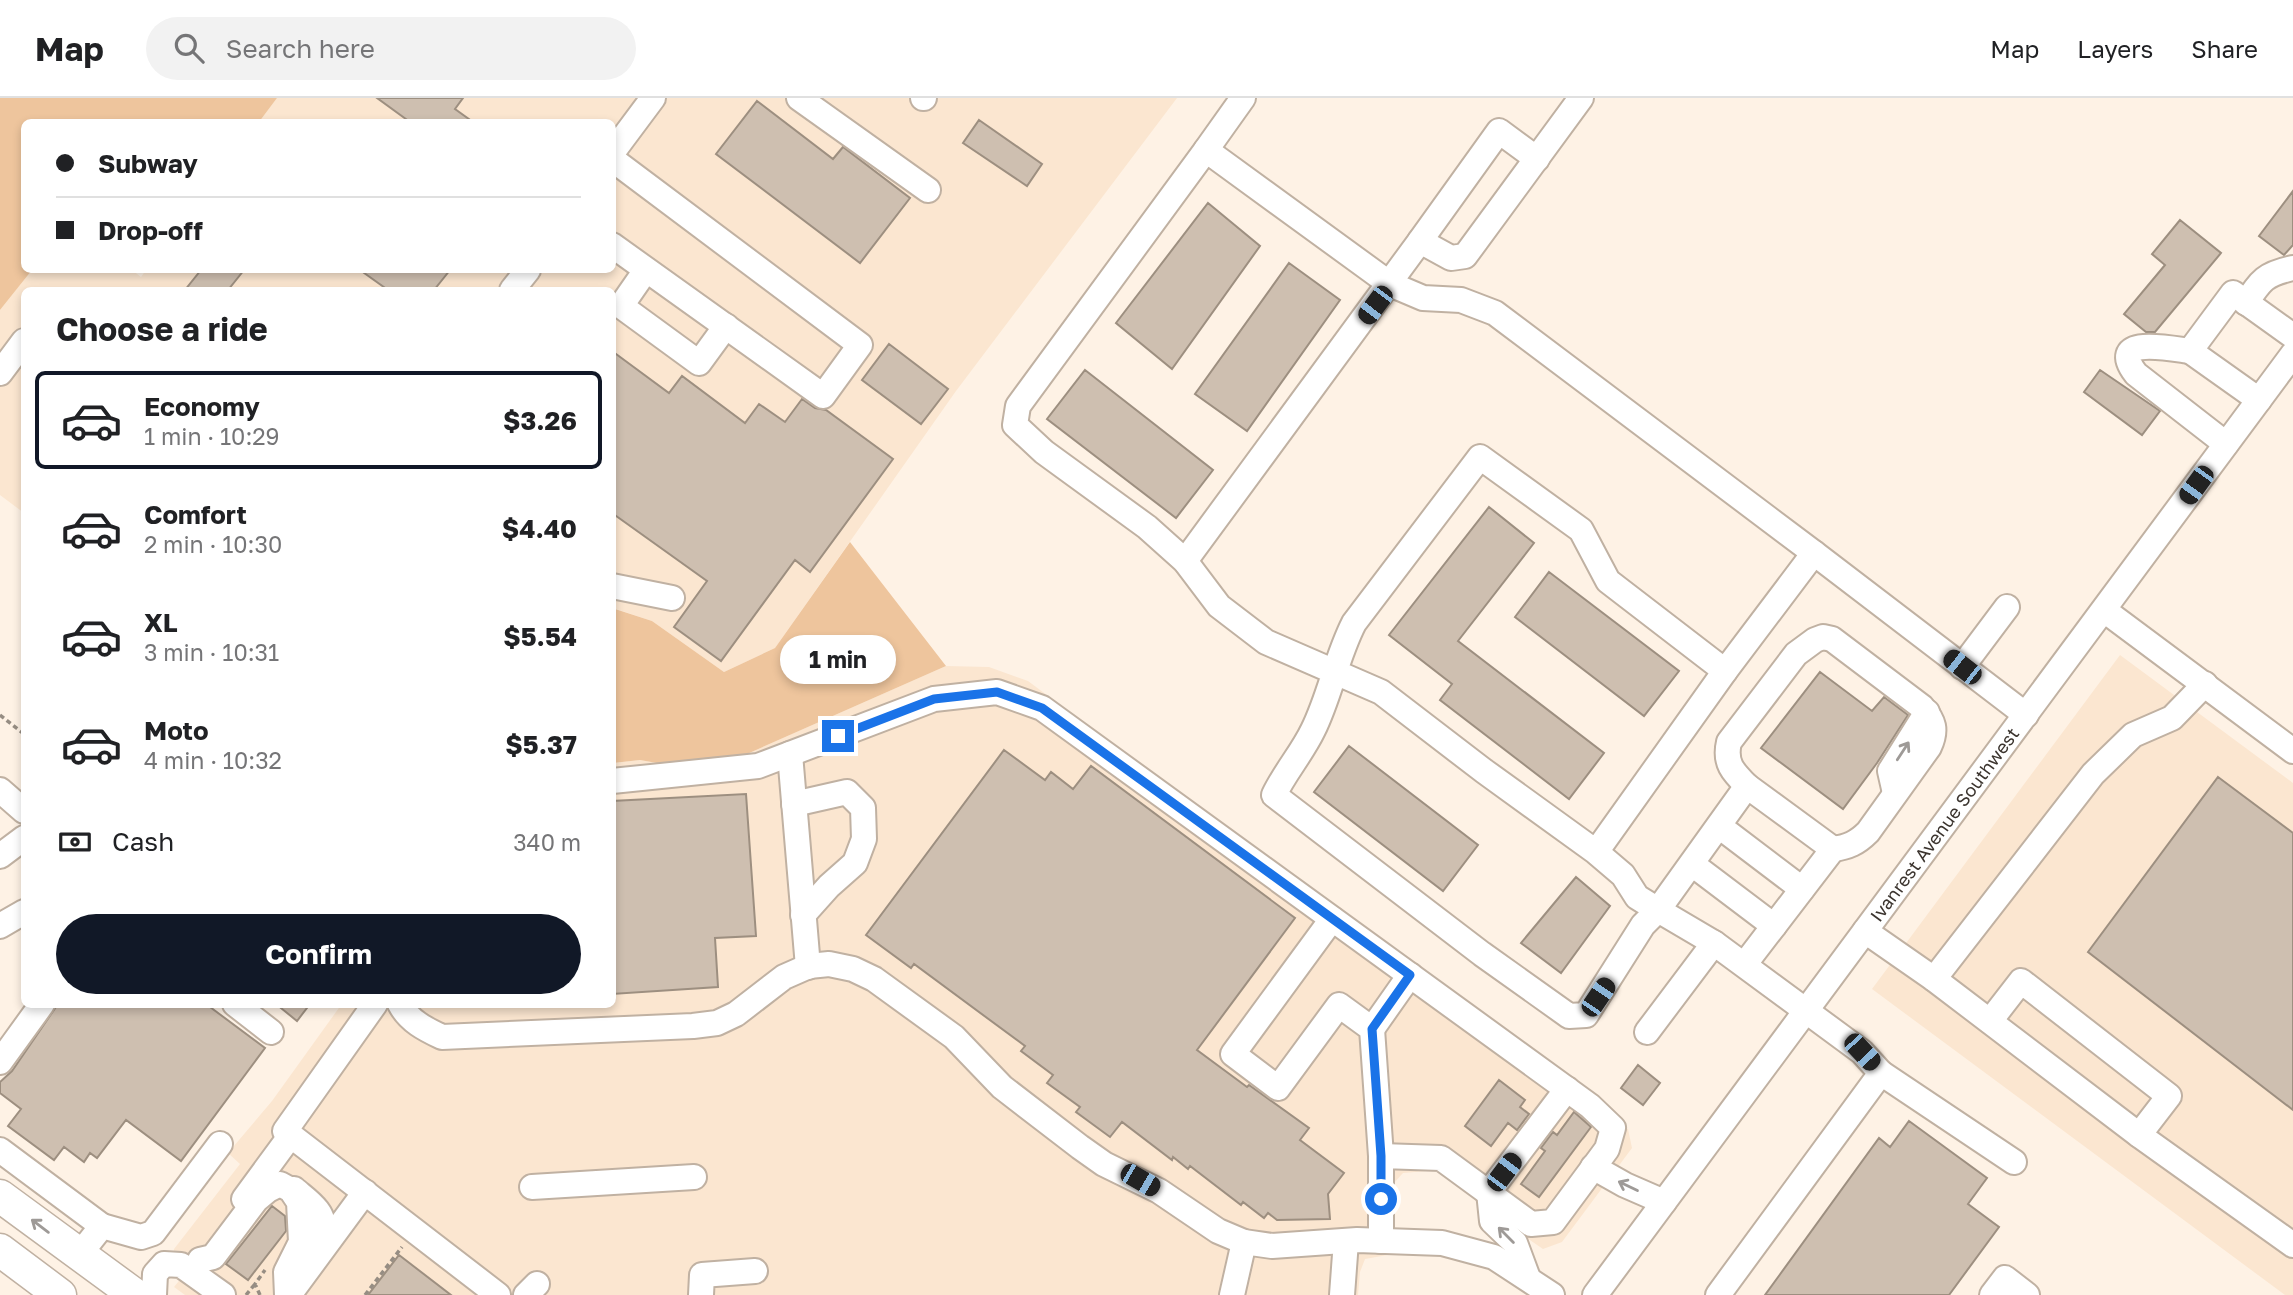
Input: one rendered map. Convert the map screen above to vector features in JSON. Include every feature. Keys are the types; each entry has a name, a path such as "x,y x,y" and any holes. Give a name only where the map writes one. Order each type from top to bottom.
{"main road":[{"path":"0,1196 135,1295"},
{"path":"0,1250 60,1295"}],"street":[{"path":"616,148 653,98"},
{"path":"799,98 929,190"},
{"path":"1243,98 1018,407 1015,425 1044,452 1147,527 1185,561 1219,606 1266,642 1381,692 1596,852 1623,875 1637,897 1714,943 1862,1052 1881,1073 2014,1162"},
{"path":"1420,241 1451,258 1465,256 1581,98"},
{"path":"1185,561 1390,284 1499,131 1537,159"},
{"path":"1206,150 1390,284 1423,298 1461,300 1495,313 2026,715"},
{"path":"616,162 860,345 823,396 616,249"},
{"path":"2246,303 2262,280 2271,274 2293,268"},
{"path":"646,270 621,306 699,363 726,326"},
{"path":"514,287 526,273"},
{"path":"2190,351 2233,293 2293,336"},
{"path":"0,373 21,345"},
{"path":"2226,444 2136,374 2129,366 2128,356 2133,348 2144,345 2190,351 2259,400"},
{"name":"Ivanrest Avenue Southwest","path":"1595,1295 2293,354"},
{"path":"1725,671 1608,581 1581,530 1480,457 1354,624 1343,644 1313,730 1274,795 1482,954 1569,1016 1586,1015 1643,925 1658,910 1747,786"},
{"path":"1596,852 1725,671 1814,553"},
{"path":"616,587 672,598"},
{"path":"1962,667 2007,607"},
{"path":"2104,610 2293,751"},
{"path":"1823,637 1832,639 1927,712 1935,726 1934,737 1860,840 1843,848 1833,849 1747,786 1732,771 1727,760 1729,743 1796,653 1823,637"},
{"path":"1934,979 2093,774 2133,735 2172,718 2205,684"},
{"path":"616,780 758,766 934,699 997,692 1042,708 1567,1089 1613,1128 1607,1149 1553,1222 1531,1224 1441,1158 1381,1156"},
{"path":"789,754 808,967"},
{"path":"0,790 21,808"},
{"path":"794,804 847,792 863,808 864,839 855,863 829,886 803,915"},
{"path":"1719,826 1802,889"},
{"path":"0,856 21,840"},
{"path":"1744,965 1833,849"},
{"path":"1692,864 1774,926"},
{"path":"0,926 21,914"},
{"path":"1332,919 1233,1054 1278,1088 1339,1005 1372,1029"},
{"path":"1865,932 1934,979 2138,1135 2293,1245"},
{"path":"1647,1032 1714,943"},
{"path":"401,1008 426,1030 442,1037 693,1026 717,1023 736,1014 784,977 808,967 829,964 853,969 874,979 954,1037 1010,1094 1095,1157 1159,1191 1218,1231 1244,1242 1272,1246 1346,1241 1442,1243 1494,1258 1552,1295"},
{"path":"1381,1241 1381,1156 1372,1029 1410,975"},
{"path":"1990,1021 2021,981 2169,1096 2138,1135"},
{"path":"0,1062 39,1008"},
{"path":"239,1008 271,1031"},
{"path":"372,1008 285,1130 498,1295"},
{"path":"1718,1295 1881,1073"},
{"path":"1528,1278 1515,1243 1492,1221 1489,1192 1567,1089"},
{"path":"271,1179 292,1135"},
{"path":"0,1150 102,1226 141,1237 153,1233 220,1144"},
{"path":"1593,1167 1664,1202"},
{"path":"195,1266 279,1170 296,1175 320,1192 332,1207 338,1229"},
{"path":"531,1187 694,1177"},
{"path":"271,1179 290,1190 299,1202 301,1242 288,1287"},
{"path":"288,1287 338,1229 365,1192"},
{"path":"79,1255 102,1226"},
{"path":"1342,1295 1346,1241"},
{"path":"1233,1295 1244,1242"},
{"path":"154,1295 155,1274 164,1264 195,1266 223,1295"},
{"path":"701,1295 702,1275 755,1272"},
{"path":"1992,1295 2005,1278 2027,1295"}],"path":[{"path":"0,715 21,731"},
{"path":"365,1295 404,1244"},
{"path":"246,1295 255,1284"}],"shaded area":[{"path":"0,98 277,98 261,119 21,119 21,273 30,273 0,310"},
{"path":"277,98 1177,98 956,391 775,648 724,672 652,621 616,609 616,287 21,287 21,511 0,495 0,310 30,273 136,273 141,277 144,273 616,273 616,119 261,119"},
{"path":"850,542 946,666 722,765 685,768 640,760 616,763 616,609 652,621 724,672 775,648"},
{"path":"2120,655 2293,783 2293,1295 2285,1295 1872,989"},
{"path":"946,666 989,667 1028,681 1628,1129 1632,1148 1562,1242 1543,1249 1438,1170 1403,1173 1393,1184 1391,1198 1394,1204 1393,1254 1365,1259 1360,1272 1358,1295 185,1295 174,1287 182,1277 172,1270 174,1249 240,1164 228,1153 272,1101 339,1008 616,1008 616,763 640,760 685,768 722,765"}],"building":[{"path":"377,98 463,98 455,109 469,119 406,119"},
{"path":"757,101 833,159 843,147 910,198 860,263 716,154"},
{"path":"979,120 1042,164 1027,186 963,143"},
{"path":"2293,191 2293,245 2284,255 2259,236"},
{"path":"1208,203 1260,246 1172,369 1116,323"},
{"path":"2180,220 2221,253 2155,332 2146,332 2124,314 2165,265 2152,254"},
{"path":"1289,263 1340,300 1247,431 1195,394"},
{"path":"199,273 242,273 230,287 187,287"},
{"path":"364,273 448,273 436,287 384,287"},
{"path":"889,344 948,389 921,424 862,380"},
{"path":"616,354 669,393 682,376 745,423 759,404 785,422 802,399 815,408 826,410 893,459 810,572 795,560 721,661 674,627 707,581 616,516"},
{"path":"1085,370 1213,470 1176,518 1047,419"},
{"path":"2100,370 2160,411 2142,435 2084,392"},
{"path":"1489,507 1534,543 1458,641 1604,753 1569,799 1440,700 1452,684 1389,635"},
{"path":"1549,572 1679,671 1644,716 1515,617"},
{"path":"1820,672 1872,711 1884,697 1908,715 1843,809 1761,748"},
{"path":"1349,746 1478,845 1443,891 1314,792"},
{"path":"1004,750 1045,780 1051,772 1073,789 1091,766 1295,918 1197,1050 1309,1128 1300,1140 1344,1173 1328,1194 1330,1219 1277,1220 1268,1213 1264,1218 1243,1202 1241,1205 1190,1166 1188,1169 1173,1157 1172,1160 1122,1122 1110,1137 1076,1112 1080,1107 1047,1083 1053,1075 1021,1051 1025,1046 914,964 911,968 866,935"},
{"path":"2218,777 2293,833 2293,1110 2088,952"},
{"path":"746,794 756,936 715,938 718,987 616,994 616,801"},
{"path":"1576,877 1610,906 1561,973 1521,943"},
{"path":"55,1008 211,1008 265,1048 181,1161 126,1120 97,1158 90,1153 84,1162 64,1147 54,1160 8,1126 21,1109 0,1093 0,1082 12,1071"},
{"path":"281,1008 307,1008 297,1021"},
{"path":"1638,1065 1660,1083 1643,1105 1621,1088"},
{"path":"1499,1080 1525,1100 1520,1107 1529,1114 1517,1130 1508,1123 1491,1146 1465,1126"},
{"path":"1574,1112 1591,1127 1539,1197 1521,1184 1545,1151 1541,1148 1553,1132 1557,1135"},
{"path":"1909,1121 1987,1178 1968,1204 1999,1227 1949,1295 1765,1295 1879,1138 1890,1147"},
{"path":"272,1206 285,1216 286,1231 248,1280 226,1264"},
{"path":"399,1255 451,1295 368,1295"}],"route":[{"path":"838,736 934,699 997,692 1042,708 1410,975 1372,1029 1381,1156 1381,1199"}]}
